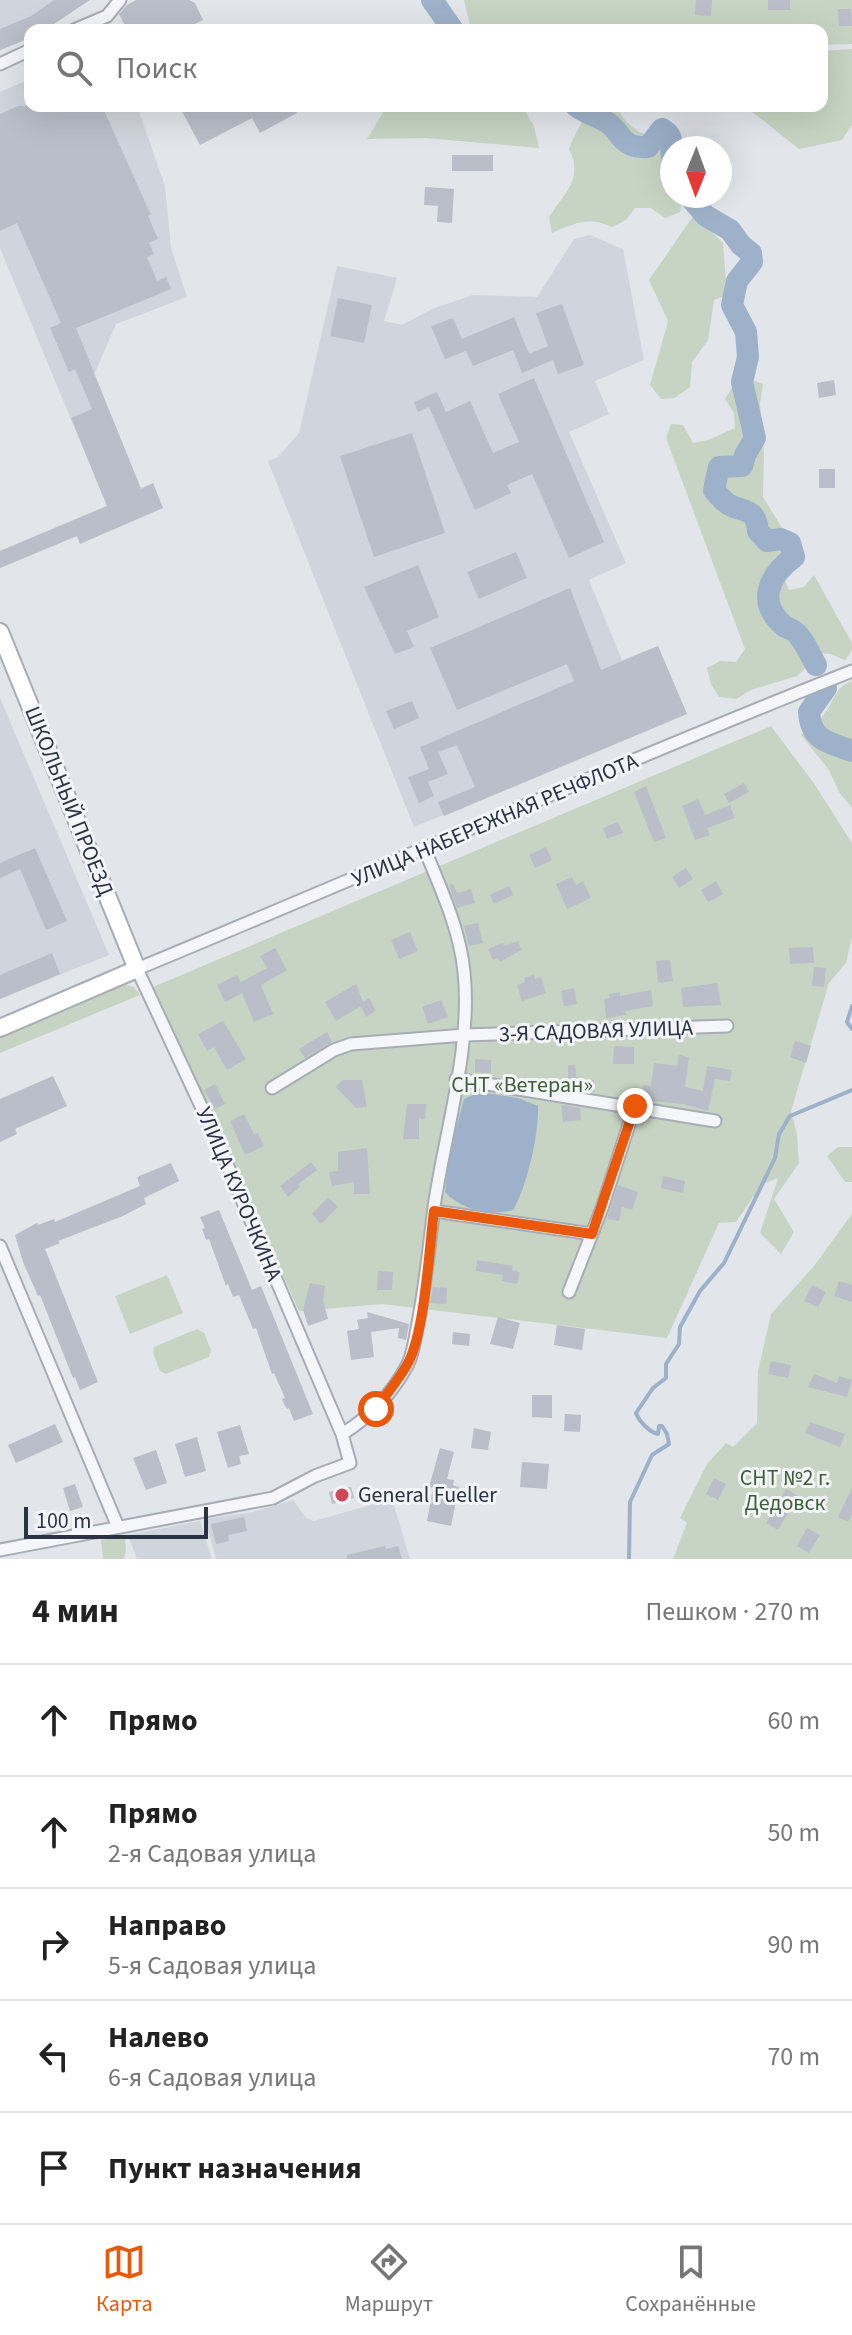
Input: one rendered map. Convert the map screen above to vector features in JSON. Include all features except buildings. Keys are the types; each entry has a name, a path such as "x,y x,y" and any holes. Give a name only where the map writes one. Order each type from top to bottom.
{"street":[{"path":"88,24 107,16 120,0"},
{"path":"0,64 24,53"},
{"name":"ШКОЛЬНЫЙ ПРОЕЗД","path":"0,632 137,969"},
{"name":"УЛИЦА НАБЕРЕЖНАЯ РЕЧФЛОТА","path":"137,969 425,850 755,708 852,671"},
{"path":"0,1550 273,1498 315,1476 350,1463 339,1428 364,1420 376,1409 408,1363 422,1306 434,1211 465,1035 465,981 459,942 425,850"},
{"path":"0,1028 137,969"},
{"name":"УЛИЦА КУРОЧКИНА","path":"137,969 214,1134 339,1428"},
{"name":"3-Я САДОВАЯ УЛИЦА","path":"272,1088 334,1050 351,1044 465,1035 727,1026"},
{"path":"456,1079 715,1121"},
{"path":"569,1292 635,1106"},
{"path":"434,1211 592,1234"},
{"path":"0,1246 118,1527"}],"shaded area":[{"path":"0,0 88,0 54,24 24,24 24,40 0,50"},
{"path":"24,82 24,112 139,112 165,186 171,248 187,297 116,324 94,375 141,488 153,483 160,501 0,568 0,551 107,506 0,248 0,92"},
{"path":"590,235 623,249 644,360 595,381 609,414 569,432 626,563 589,580 622,660 658,646 687,714 414,827 268,461 278,457 299,433 337,266 397,278 384,321 402,325 432,309 473,295 537,297 574,239"},
{"path":"0,698 109,955 0,999"},
{"path":"392,1499 410,1559 216,1559 205,1519 252,1512 293,1500 306,1518 314,1521"},
{"path":"200,1521 212,1559 137,1559 128,1535"}],"green space":[{"path":"464,0 852,0 852,44 828,45 828,24 470,24"},
{"path":"852,49 852,125 842,140 799,149 753,112 828,112 828,51"},
{"path":"383,112 526,112 534,126 539,148 426,138 367,139"},
{"path":"586,112 620,112 632,127 660,140 660,208 681,208 680,212 665,218 651,208 635,208 626,220 612,227 582,222 552,233 549,217 573,176 573,159 569,149"},
{"path":"694,215 723,243 727,295 714,300 708,340 692,362 690,387 675,398 661,399 650,385 668,321 649,280"},
{"path":"748,379 763,384 760,403 764,453 763,497 789,539 783,576 789,590 804,587 814,575 852,643 852,650 845,660 830,654 814,653 808,666 797,676 751,690 736,699 719,697 711,684 707,668 720,661 736,662 745,649 666,438 671,424 683,425 693,443 735,428 734,413 725,399 733,386"},
{"path":"852,681 852,808 839,792 829,770 801,735 822,717 837,692"},
{"name":"СНТ «Ветеран»","path":"771,726 813,782 852,843 852,937 846,963 829,983 791,1111 797,1134 799,1163 774,1199 794,1232 781,1254 760,1233 778,1178 762,1184 736,1222 719,1223 667,1338 382,1304 299,1311 153,987"},
{"path":"124,984 134,987 140,995 0,1053 0,1034"},
{"path":"838,1147 852,1147 852,1182 845,1182 827,1156"},
{"name":"СНТ №2 г. Дедовск","path":"852,1214 852,1559 673,1559 687,1523 680,1518 707,1464 726,1443 733,1447 757,1423 758,1371 771,1314 814,1266"},
{"path":"167,1275 183,1313 130,1334 115,1296"},
{"path":"197,1329 204,1333 211,1350 209,1357 166,1374 160,1371 153,1353 154,1347"},
{"path":"125,1536 124,1559 103,1559 101,1540"}],"water":[{"path":"486,1093 518,1098 538,1106 527,1174 513,1210 505,1212 486,1212 468,1207 445,1192 449,1155 464,1099"}],"waterway":[{"path":"432,0 449,24"},
{"path":"585,112 610,124 631,145 648,147 662,129 669,136"},
{"path":"699,208 706,216 730,230 751,253 752,262 737,281 732,305 746,332 748,357 742,382 755,438 742,466 719,467 714,490 728,504 751,514 758,531 767,541 781,539 790,543 794,557 772,580 768,598 770,608 775,617 801,639 816,665"},
{"path":"826,688 809,712 810,722 822,739 852,751"},
{"path":"852,1006 847,1022 852,1029"},
{"path":"629,1559 630,1502 652,1455 669,1444 662,1426 659,1426 658,1434 655,1433 645,1426 636,1413 653,1388 666,1378 666,1364 679,1344 680,1327 700,1291 724,1263 775,1158 779,1134 790,1116 852,1090"}],"place":[{"name":"General Fueller","path":"342,1495"}],"route":[{"path":"376,1409 408,1363 413,1349 422,1306 434,1211 592,1234 635,1106"}]}
